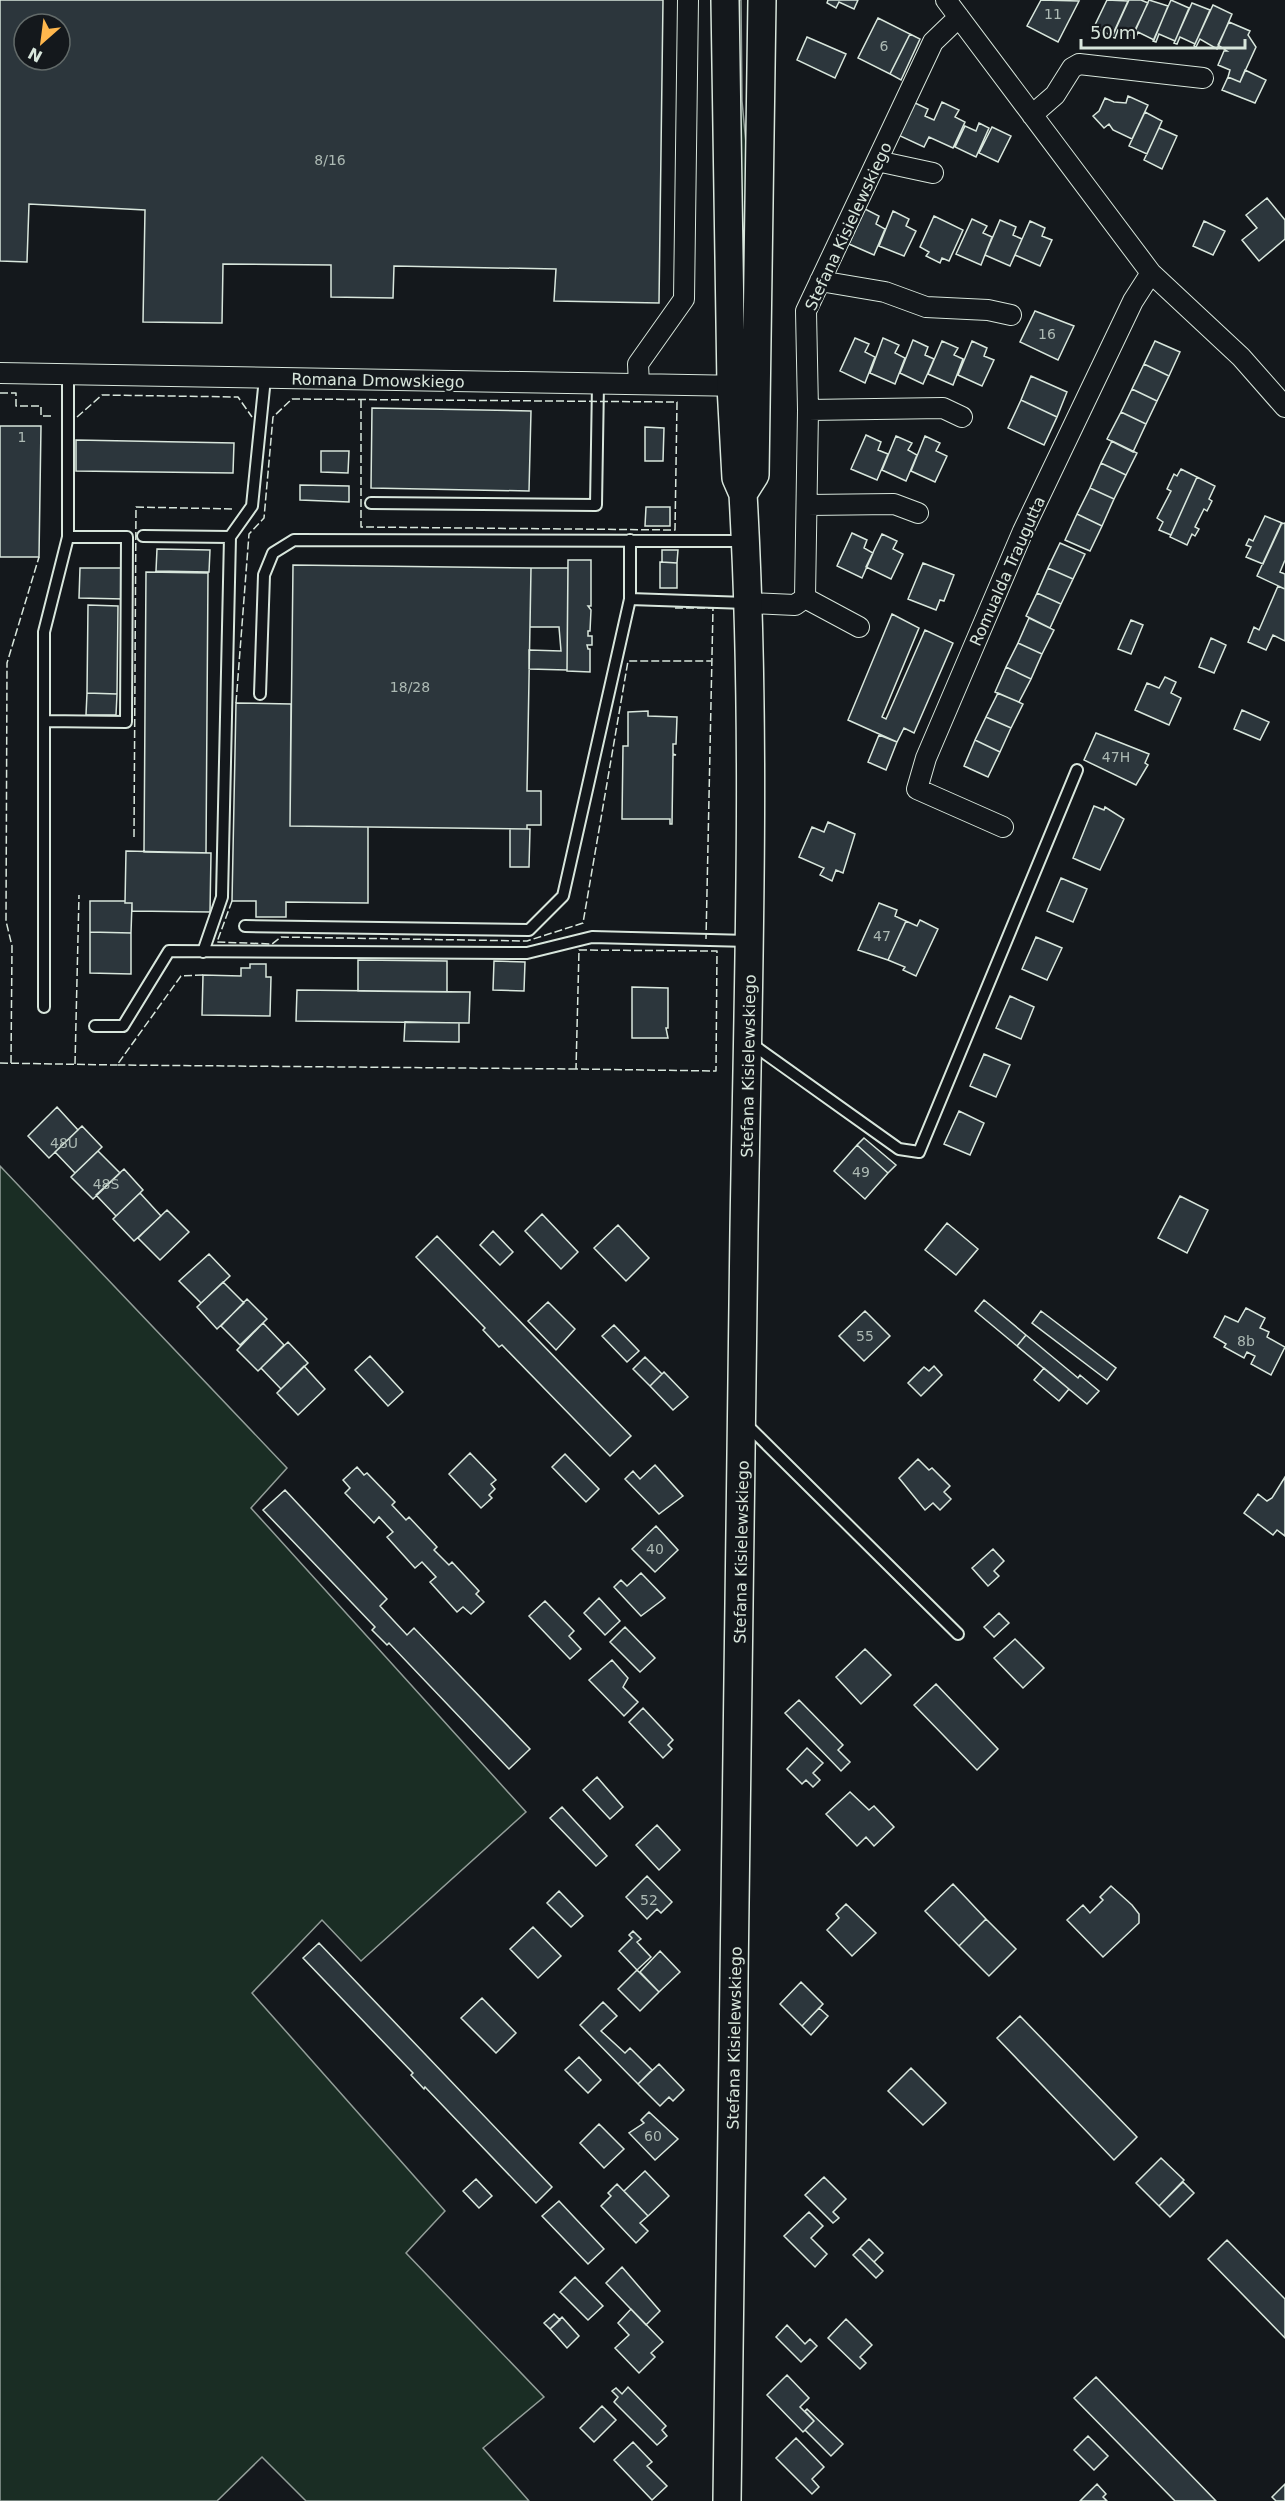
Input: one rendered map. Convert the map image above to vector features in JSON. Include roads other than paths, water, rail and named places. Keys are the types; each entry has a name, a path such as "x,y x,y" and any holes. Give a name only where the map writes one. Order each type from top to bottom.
{"main road":[{"name":"Stefana Kisielewskiego","path":"725,0 744,386"},
{"name":"Stefana Kisielewskiego","path":"727,2501 749,1041 749,603 743,494 736,478 744,386 762,0"}],"street":[{"path":"639,384 638,364 684,299 688,0"},
{"path":"946,0 1151,273 1241,357 1285,407"},
{"name":"Stefana Kisielewskiego","path":"805,598 808,410 806,311 933,42 959,17"},
{"path":"1032,115 1054,95 1072,68 1079,64 1203,78"},
{"path":"877,161 933,173"},
{"name":"Romualda Traugutta","path":"1003,826 917,789 926,758 1023,531 1133,301 1151,273"},
{"path":"820,281 885,292 926,307 988,310 1011,315"},
{"name":"Romana Dmowskiego","path":"0,373 744,386"},
{"path":"808,410 943,408 962,417"},
{"path":"807,505 894,504 918,513"},
{"path":"749,603 795,605 805,598 860,627"}],"lane":[{"path":"44,1007 44,632 68,537 68,374"},
{"path":"203,952 222,897 230,537 252,506 265,378"},
{"path":"371,503 596,505 598,384"},
{"path":"143,536 230,537"},
{"path":"44,722 126,722 127,537 68,537"},
{"path":"260,694 264,575 273,553 294,540 746,541"},
{"path":"244,926 529,930 563,896 630,599 630,540"},
{"path":"630,599 749,603"},
{"path":"749,1041 899,1149 919,1152 1077,770"},
{"path":"95,1026 123,1026 169,951 527,953 592,937 749,941"},
{"path":"742,1421 958,1634"}]}
